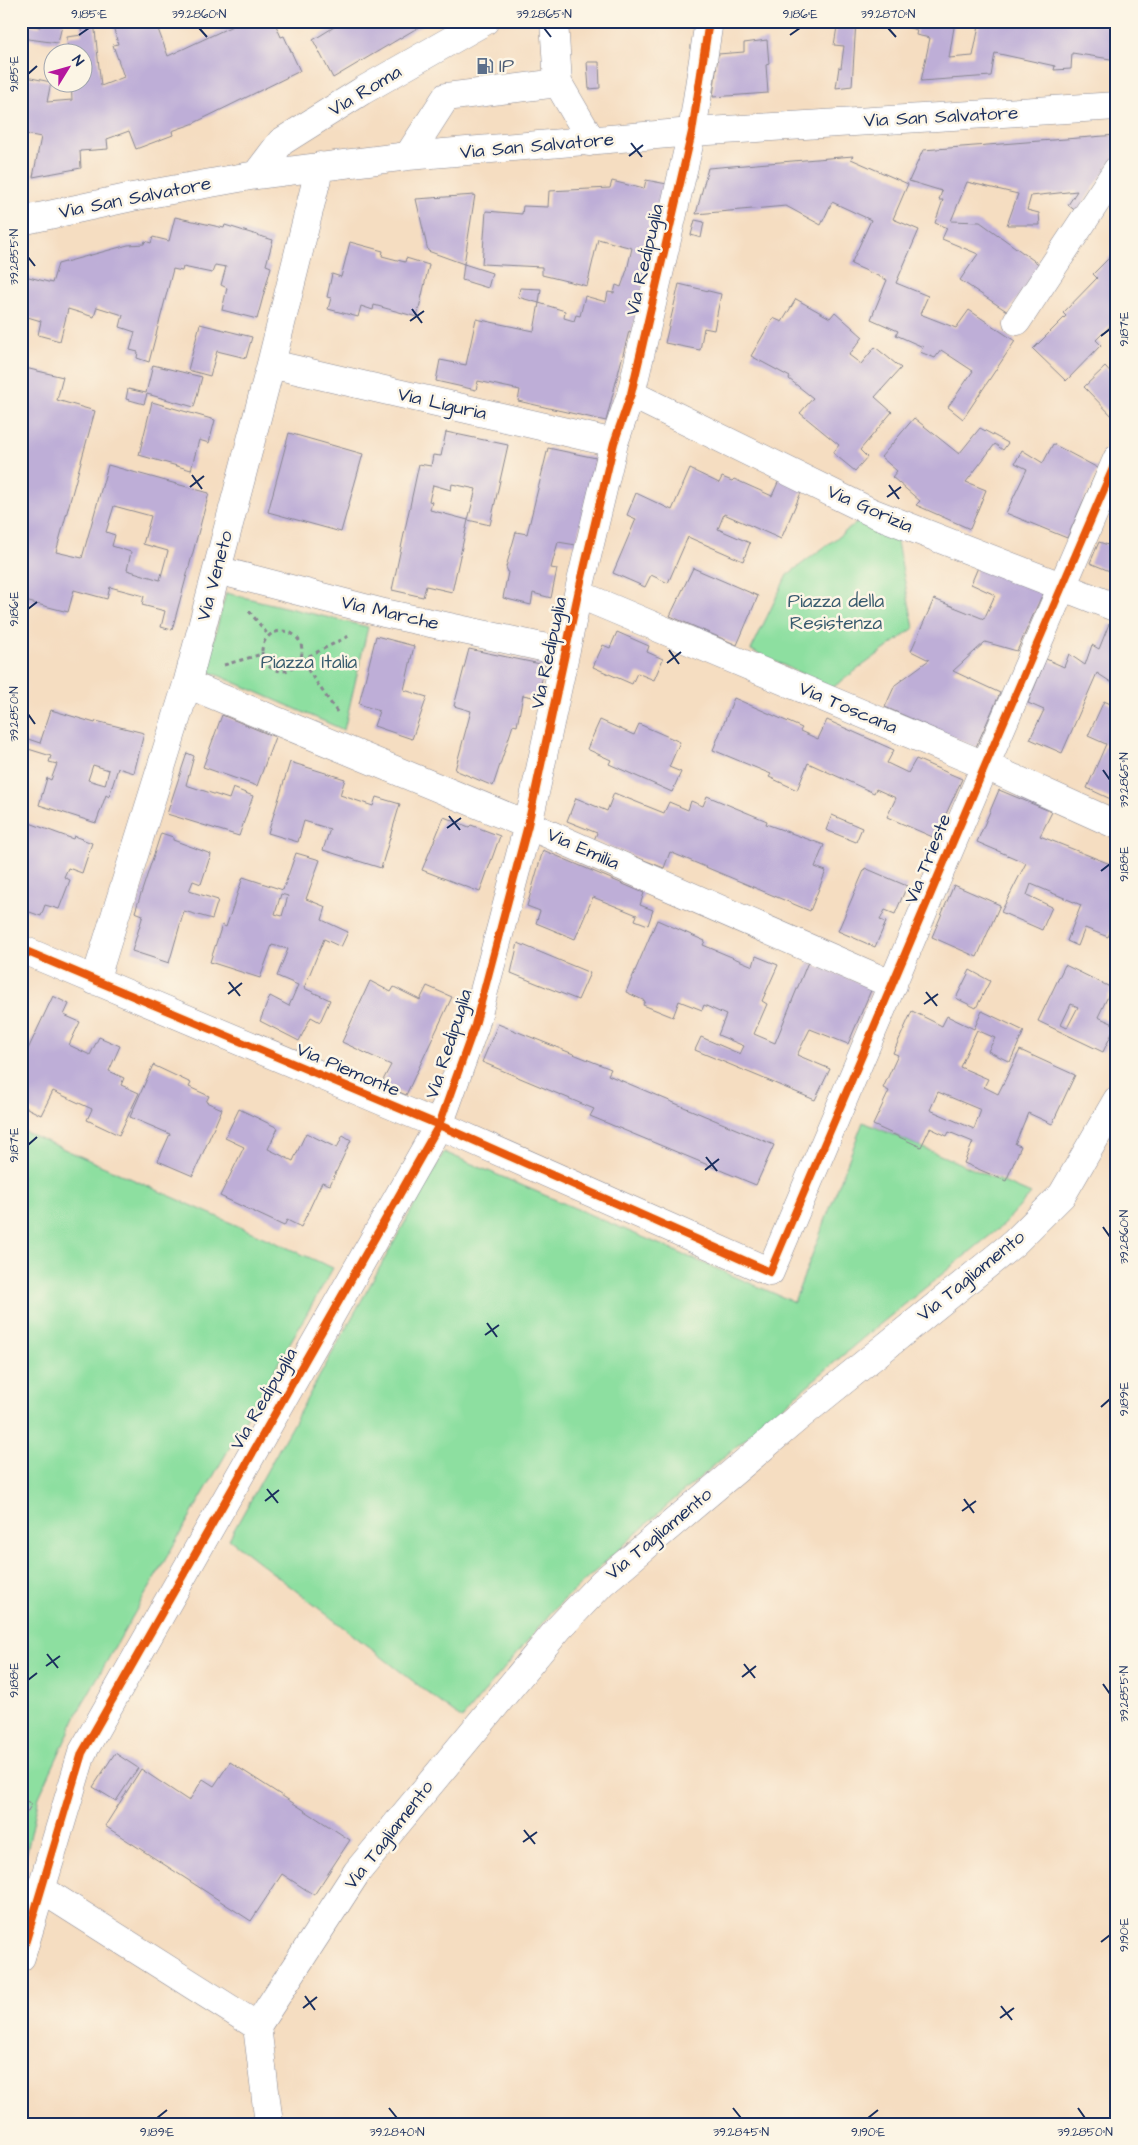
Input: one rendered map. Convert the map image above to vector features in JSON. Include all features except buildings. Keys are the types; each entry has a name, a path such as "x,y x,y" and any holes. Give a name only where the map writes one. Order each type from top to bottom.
{"street":[{"name":"Via Roma","path":"256,174 281,142 362,91 485,21"},
{"path":"554,21 558,83 587,133 589,142"},
{"path":"692,132 709,21"},
{"path":"408,156 446,97 558,83"},
{"name":"Via San Salvatore","path":"21,221 132,197 256,174 408,156 692,132 1117,106"},
{"name":"Via Redipuglia","path":"21,1957 82,1753 439,1125 475,1025 528,825 578,594 614,443 631,394 692,132"},
{"name":"Via Veneto","path":"95,981 187,684 271,364 320,166"},
{"path":"1017,321 1117,170"},
{"name":"Via Liguria","path":"271,364 614,443"},
{"name":"Via Gorizia","path":"631,394 871,512 1117,608"},
{"name":"Via Trieste","path":"770,1272 894,985 984,765 1117,459"},
{"name":"Via Marche","path":"217,570 384,613 565,652"},
{"name":"Via Toscana","path":"578,594 984,765 1117,825"},
{"name":"Via Emilia","path":"187,684 528,825 894,985"},
{"name":"Via Piemonte","path":"21,949 439,1125 770,1272"},
{"name":"Via Tagliamento","path":"257,2026 357,1872 559,1628 609,1576 808,1409 1014,1243 1062,1195 1117,1100"},
{"path":"41,1889 257,2026 269,2124"}],"path":[{"path":"351,635 301,660 292,669 286,671 273,669 264,660 262,654 265,641 275,632 282,631 294,635 302,646 301,660 345,723 352,752"}],"green space":[{"name":"Piazza della Resistenza","path":"866,516 894,527 914,628 832,688 751,650 787,575"},
{"name":"Piazza Italia","path":"226,593 368,627 344,730 206,670"},
{"path":"863,1122 1031,1194 1003,1225 863,1338 662,1510 554,1609 462,1719 229,1539 444,1152 794,1302"},
{"path":"21,1130 333,1268 80,1708 39,1797 21,1879"}],"cycle path":[{"path":"21,1957 82,1753 439,1125 475,1025 528,825 578,594 614,443 631,394 692,132 709,21"},
{"path":"21,949 439,1125 770,1272 1117,459"}],"place":[{"name":"IP","path":"485,66"}]}
